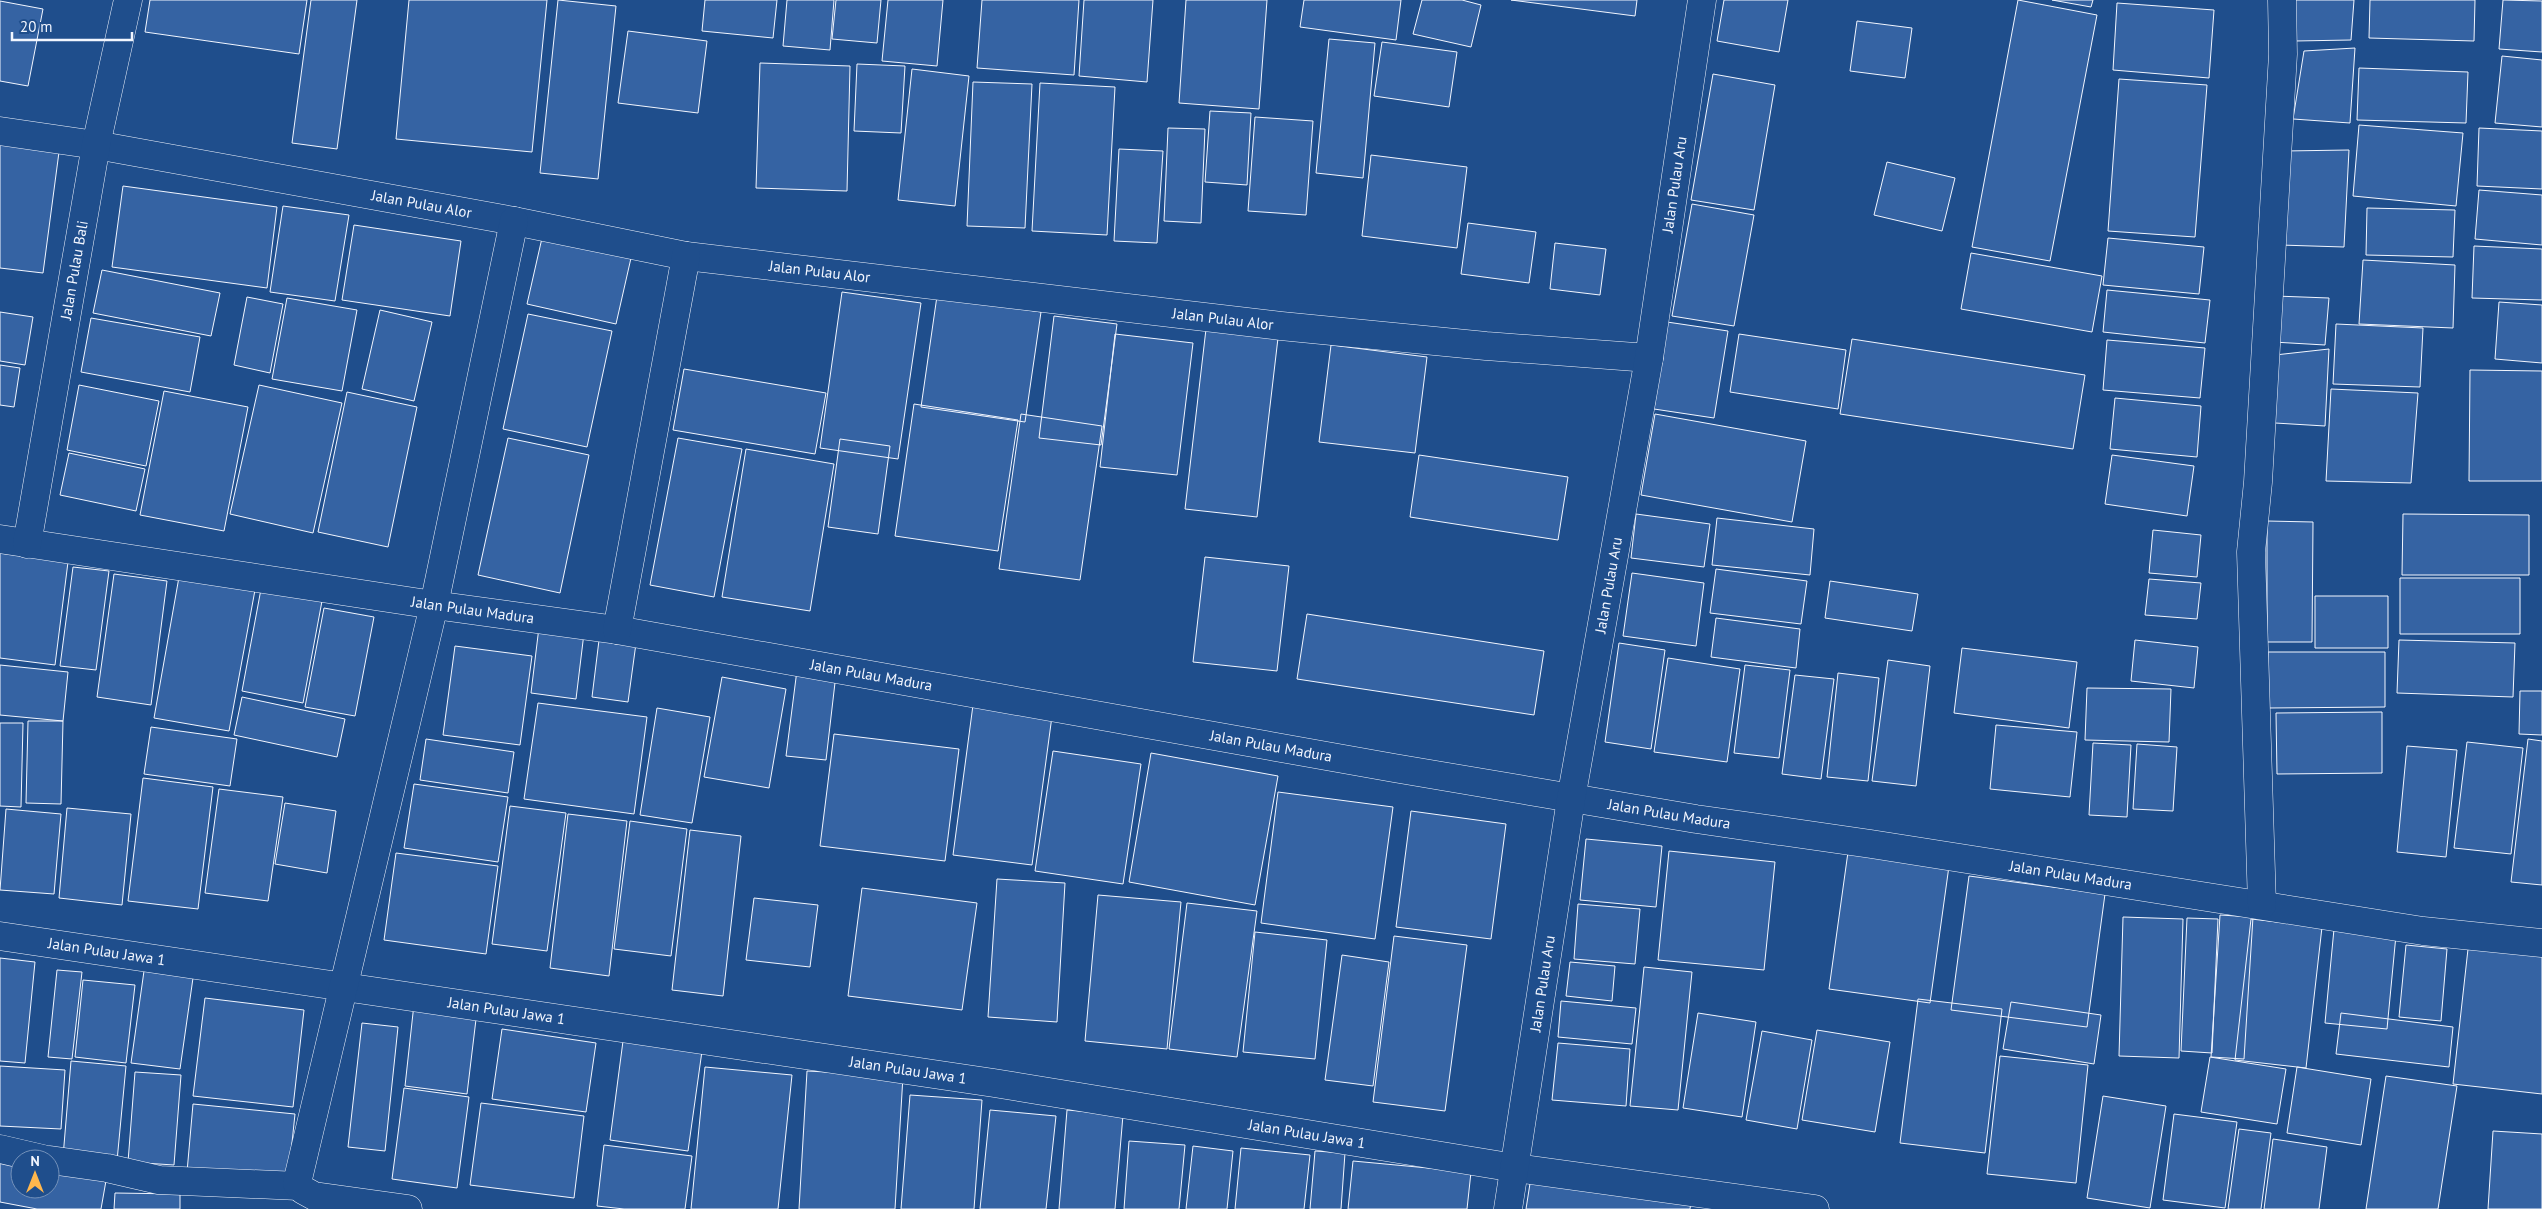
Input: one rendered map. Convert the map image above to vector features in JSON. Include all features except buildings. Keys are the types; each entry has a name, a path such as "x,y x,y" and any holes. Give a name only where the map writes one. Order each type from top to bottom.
{"street":[{"name":"Jalan Pulau Bali","path":"27,544 96,145 128,0"},
{"name":"Jalan Pulau Aru","path":"1508,1209 1571,799 1649,358 1702,0"},
{"path":"2262,905 2251,552 2258,482 2282,64 2282,0"},
{"name":"Jalan Pulau Alor","path":"0,131 96,145 514,221 686,256 1281,326 1486,346 1649,358"},
{"path":"408,1209 314,1196 308,1194 298,1182 342,987 434,605 514,221"},
{"path":"617,630 686,256"},
{"name":"Jalan Pulau Madura","path":"0,539 434,605 617,630 1571,799 2423,931 2542,943"},
{"name":"Jalan Pulau Jawa 1","path":"0,936 994,1083 1515,1168 1815,1209"},
{"path":"60,1161 107,1168 159,1180 300,1186"}]}
